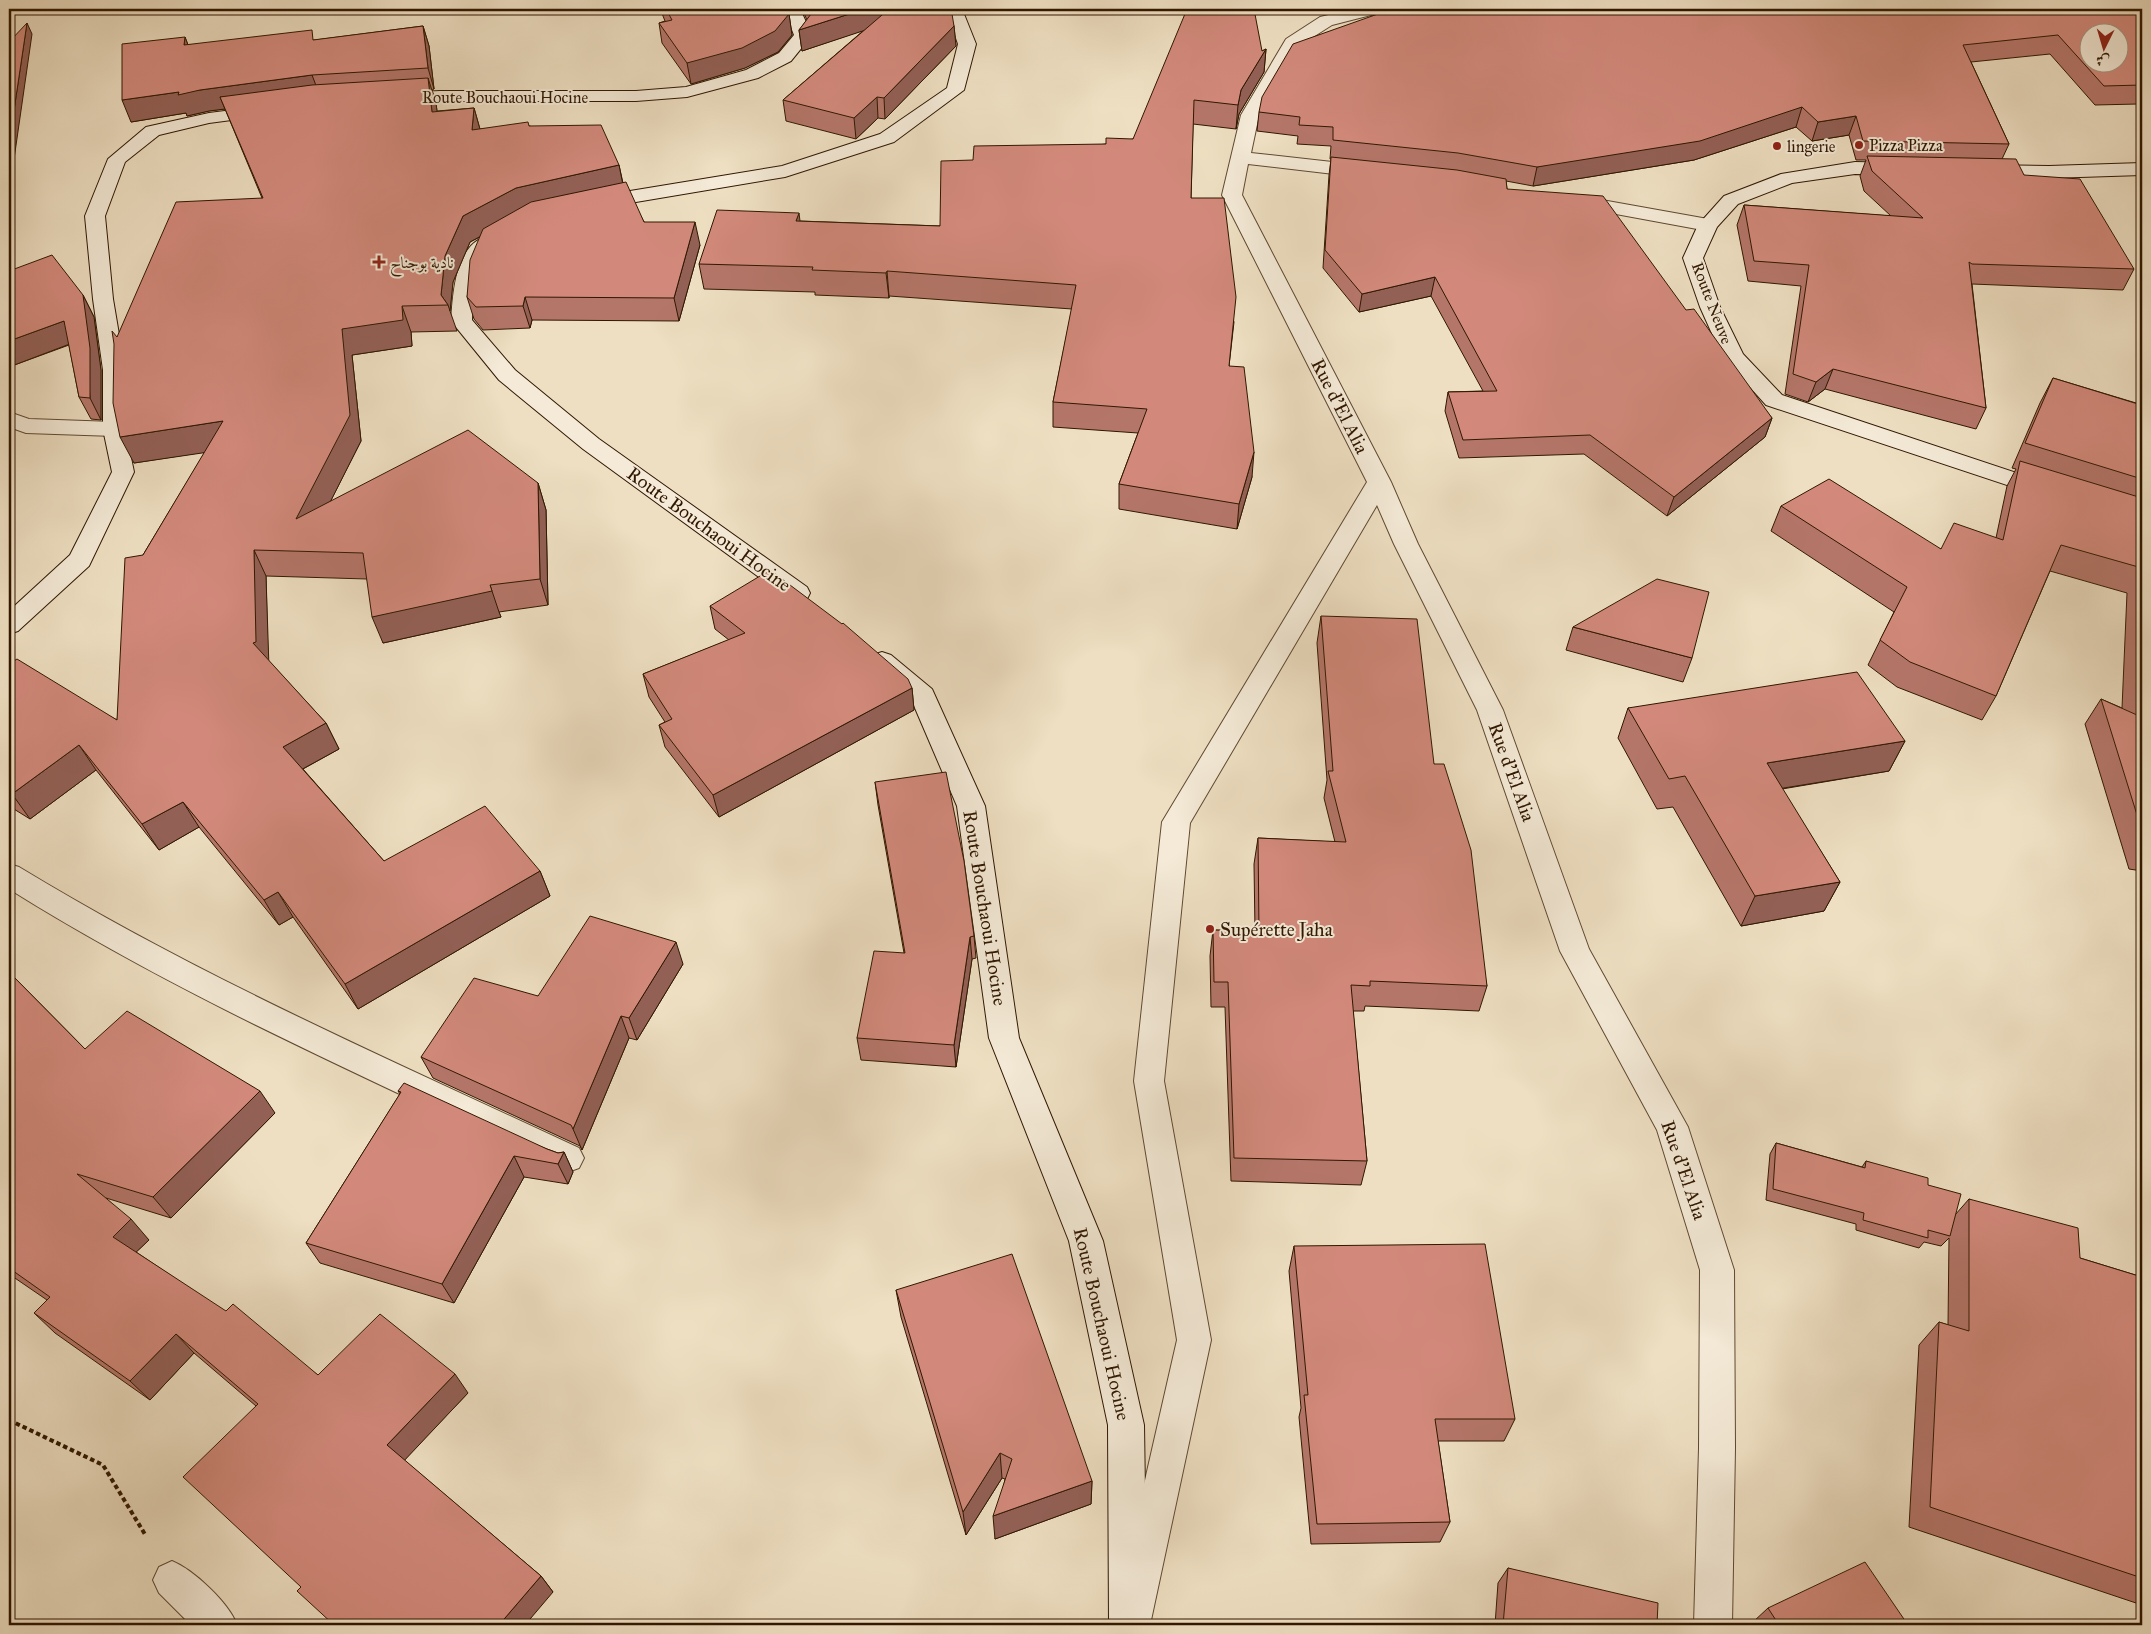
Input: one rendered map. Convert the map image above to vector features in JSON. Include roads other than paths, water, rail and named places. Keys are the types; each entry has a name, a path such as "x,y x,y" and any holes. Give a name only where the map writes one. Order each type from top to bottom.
{"street":[{"name":"Route Bouchaoui Hocine","path":"375,100 450,96 636,96 686,92 752,74 785,58 803,35 792,9"},
{"path":"576,209 630,197 785,171 886,138 954,90 967,44 954,9"},
{"name":"Rue d'El Alia","path":"1373,9 1321,15 1292,44 1250,115 1232,196 1379,482 1406,544 1490,710 1575,951 1672,1127 1717,1270 1717,1448 1713,1625"},
{"path":"9,625 80,560 123,472 114,429 114,370 103,299 95,216 117,159 153,132 209,118 283,108"},
{"path":"1240,158 1386,173"},
{"name":"Route Neuve","path":"1922,170 1854,168 1788,178 1731,200 1708,225 1693,258 1710,307 1732,356 1774,400 1857,430 2060,494"},
{"path":"1961,170 2049,172 2142,168"},
{"path":"1552,198 1708,225"},
{"name":"Route Bouchaoui Hocine","path":"505,233 480,247 465,282 461,321 507,375 591,444 815,606"},
{"path":"9,419 26,426 114,429"},
{"path":"1130,1625 1194,1340 1149,1082 1176,822 1379,482"},
{"name":"Route Bouchaoui Hocine","path":"867,647 923,696 971,806 1004,1038 1086,1241 1126,1425 1130,1625"},
{"path":"9,875 77,916 226,997 568,1158"},
{"path":"172,1580 218,1625"}],"place":[{"name":"Pizza Pizza","path":"1859,145"},
{"name":"lingerie","path":"1777,146"},
{"name":"نادية بوجناح","path":"379,262"},
{"name":"Supérette Jaha","path":"1210,929"}]}
